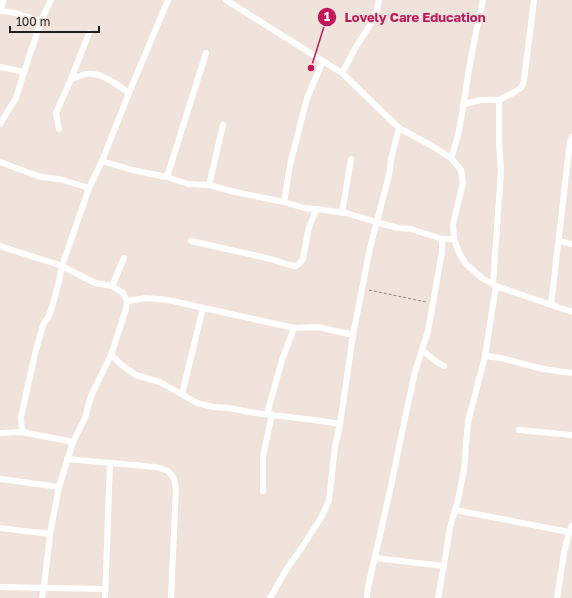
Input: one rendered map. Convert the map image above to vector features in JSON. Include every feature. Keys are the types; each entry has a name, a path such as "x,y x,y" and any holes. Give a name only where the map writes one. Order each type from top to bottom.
{"street":[{"path":"3,0 0,12 10,12 41,21"},
{"path":"0,124 16,98 41,21 51,0"},
{"path":"22,432 21,417 35,354 43,325 49,316 54,300 62,266 89,188 102,161 168,0"},
{"path":"226,0 342,73 399,128 451,158 461,170 463,183 454,224 454,239 460,255 467,265 482,278 494,285 572,312"},
{"path":"342,73 376,14 379,0"},
{"path":"451,158 459,129 483,0"},
{"path":"463,105 476,100 499,100 522,87 534,0"},
{"path":"59,129 56,113 71,79 88,33"},
{"path":"167,177 206,53"},
{"path":"284,202 290,165 307,98 323,61"},
{"path":"0,67 24,72"},
{"path":"71,79 87,74 98,75 108,78 129,93"},
{"path":"438,598 450,526 458,500 464,470 468,422 485,356 494,285 501,170 499,143 499,100"},
{"path":"209,185 223,125"},
{"path":"270,598 322,516 330,500 334,447 340,424 352,335 370,248 389,175 391,159 399,128"},
{"path":"551,305 570,141 572,137"},
{"path":"342,213 351,159"},
{"path":"102,161 132,170 167,177 188,184 209,185 304,208 342,213 398,228 411,229 442,239 454,239"},
{"path":"0,162 41,178 59,179 89,188"},
{"path":"191,241 295,266 303,259 308,231 316,209"},
{"path":"367,598 368,586 405,418 428,330 442,252 442,239"},
{"path":"559,241 572,244"},
{"path":"0,246 62,266 95,283 112,286 123,293 127,301 126,309 111,355 91,396 85,418 73,442 59,486 50,534 42,598"},
{"path":"112,286 124,258"},
{"path":"127,301 146,298 168,300 294,328 318,327 352,335"},
{"path":"182,394 203,308"},
{"path":"263,491 263,457 269,414 282,360 294,328"},
{"path":"422,350 444,366"},
{"path":"111,355 136,375 160,382 197,403 213,407 340,424"},
{"path":"485,356 501,358 543,369 572,373"},
{"path":"519,430 572,435"},
{"path":"0,433 22,432 73,442"},
{"path":"67,459 156,467 168,471 174,478 176,489 171,598"},
{"path":"105,598 110,463"},
{"path":"0,478 59,486"},
{"path":"455,510 571,529 564,553 557,598"},
{"path":"0,528 50,534"},
{"path":"375,558 444,566"},
{"path":"0,587 105,589"}],"path":[{"path":"362,288 433,304"}],"place":[{"name":"Lovely Care Education","path":"311,68"}]}
